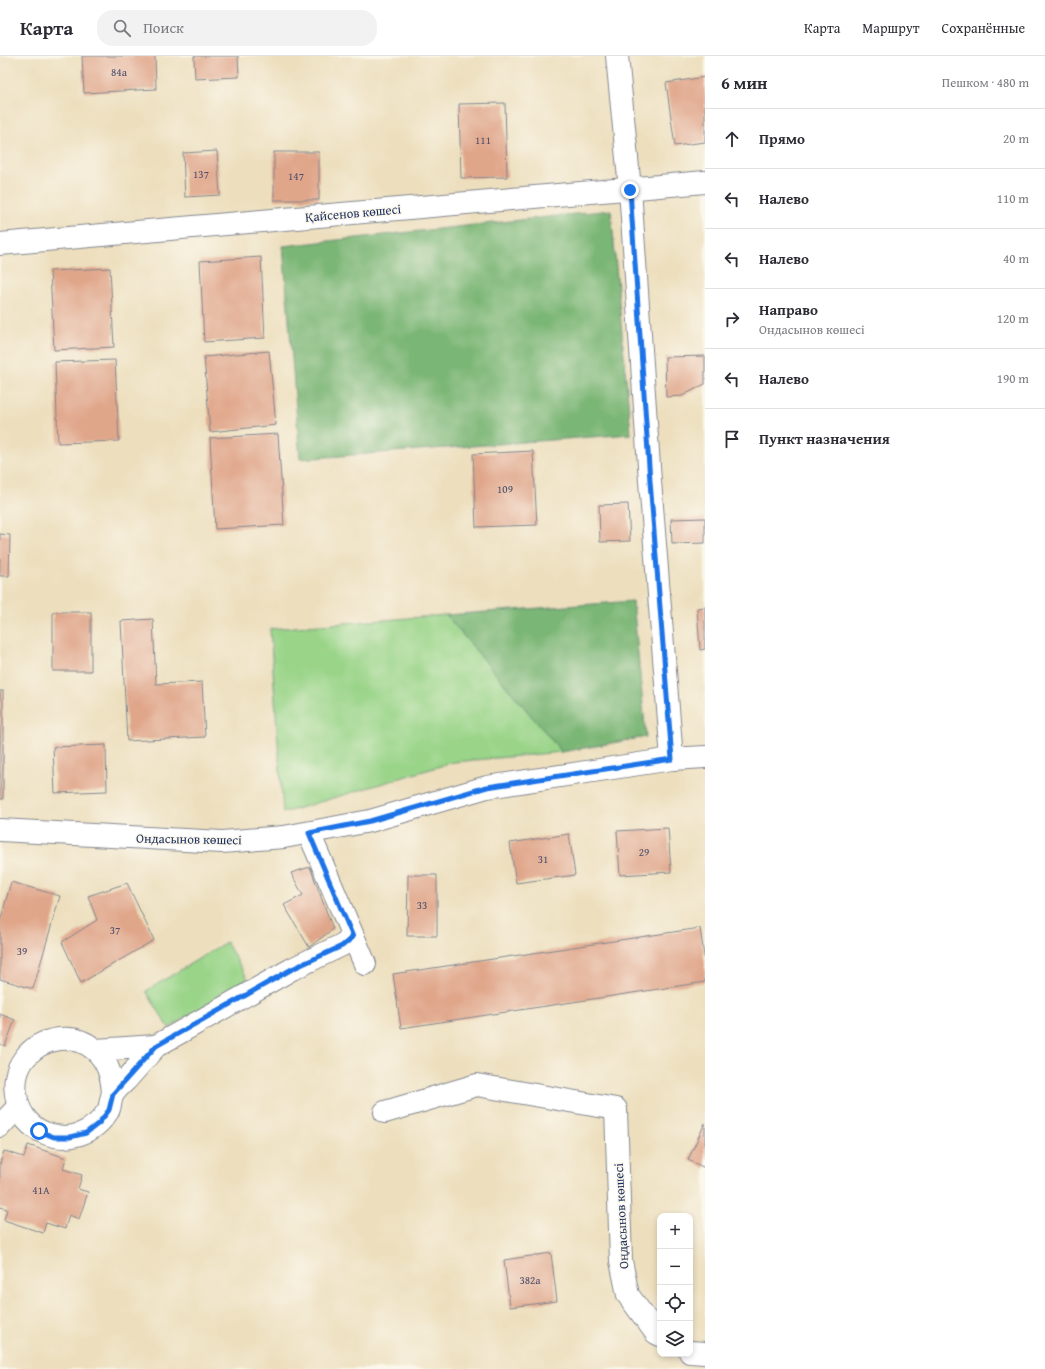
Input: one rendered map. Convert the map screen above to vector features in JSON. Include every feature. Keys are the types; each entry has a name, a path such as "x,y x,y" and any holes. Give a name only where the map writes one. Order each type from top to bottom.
{"street":[{"path":"617,56 630,190 650,481 672,759"},
{"name":"Қайсенов көшесі","path":"0,244 630,190 705,182"},
{"name":"Ондасынов көшесі","path":"0,830 222,842 284,837 370,821 487,787 672,759 705,757"},
{"path":"309,833 365,964"},
{"path":"113,1094 156,1046 292,969 342,946 353,937"},
{"path":"66,1038 82,1042 96,1050 106,1062 113,1078 113,1094 109,1110 99,1123 86,1133 70,1137 54,1137 39,1131 26,1121 18,1107 14,1091 16,1074 23,1060 35,1048 49,1041 66,1038"},
{"path":"96,1050 156,1046"},
{"name":"Оңдасынов көшесі","path":"385,1112 477,1085 616,1109 621,1261 628,1295 657,1333"},
{"path":"0,1126 18,1107"},
{"path":"693,1352 705,1353"}],"green space":[{"path":"611,210 631,434 300,459 283,246"},
{"path":"633,601 646,737 562,752 446,615"},
{"path":"446,615 562,752 454,762 283,813 270,629"},
{"path":"226,942 248,979 169,1028 146,991"}],"building":[{"path":"82,56 155,56 156,89 84,93"},
{"path":"194,56 238,56 239,77 195,79"},
{"path":"705,77 705,142 675,146 666,83"},
{"path":"505,103 507,177 461,178 459,104"},
{"path":"217,151 220,195 185,197 183,153"},
{"path":"274,152 319,152 319,200 274,200"},
{"path":"261,257 265,338 204,342 200,261"},
{"path":"110,268 114,347 54,350 50,271"},
{"path":"269,351 276,425 210,432 204,357"},
{"path":"705,356 705,384 682,396 666,397 665,357"},
{"path":"115,360 119,441 58,443 55,362"},
{"path":"278,434 284,525 215,529 210,438"},
{"path":"533,451 537,525 476,527 473,454"},
{"path":"628,504 630,541 600,542 599,505"},
{"path":"705,518 705,543 672,544 671,519"},
{"path":"0,534 10,535 9,576 0,576"},
{"path":"705,607 705,649 700,650 697,608"},
{"path":"53,612 91,612 91,671 53,671"},
{"path":"153,619 156,684 202,682 205,737 127,741 121,621"},
{"path":"0,691 3,691 3,799 0,799"},
{"path":"106,745 107,791 55,793 53,747"},
{"path":"668,828 671,872 620,875 617,831"},
{"path":"569,834 575,875 516,883 510,843"},
{"path":"310,867 333,929 309,947 284,905 303,895 291,873"},
{"path":"408,875 437,875 437,936 407,936"},
{"path":"11,882 60,896 33,989 0,979 0,922"},
{"path":"127,883 154,940 81,983 62,942 97,920 88,896"},
{"path":"700,928 705,963 705,982 401,1028 393,974"},
{"path":"0,1014 15,1020 5,1046 0,1044"},
{"path":"705,1123 705,1168 688,1160"},
{"path":"28,1145 66,1158 63,1169 82,1175 78,1189 88,1192 79,1219 69,1215 65,1229 46,1223 43,1233 4,1220 7,1209 0,1207 0,1164 4,1151 24,1157"},
{"path":"551,1253 557,1301 510,1307 504,1260"}],"route":[{"path":"39,1131 54,1137 70,1137 86,1133 99,1123 109,1110 113,1094 156,1046 292,969 342,946 353,937 309,833 370,821 487,787 672,759 650,481 630,190"}]}
